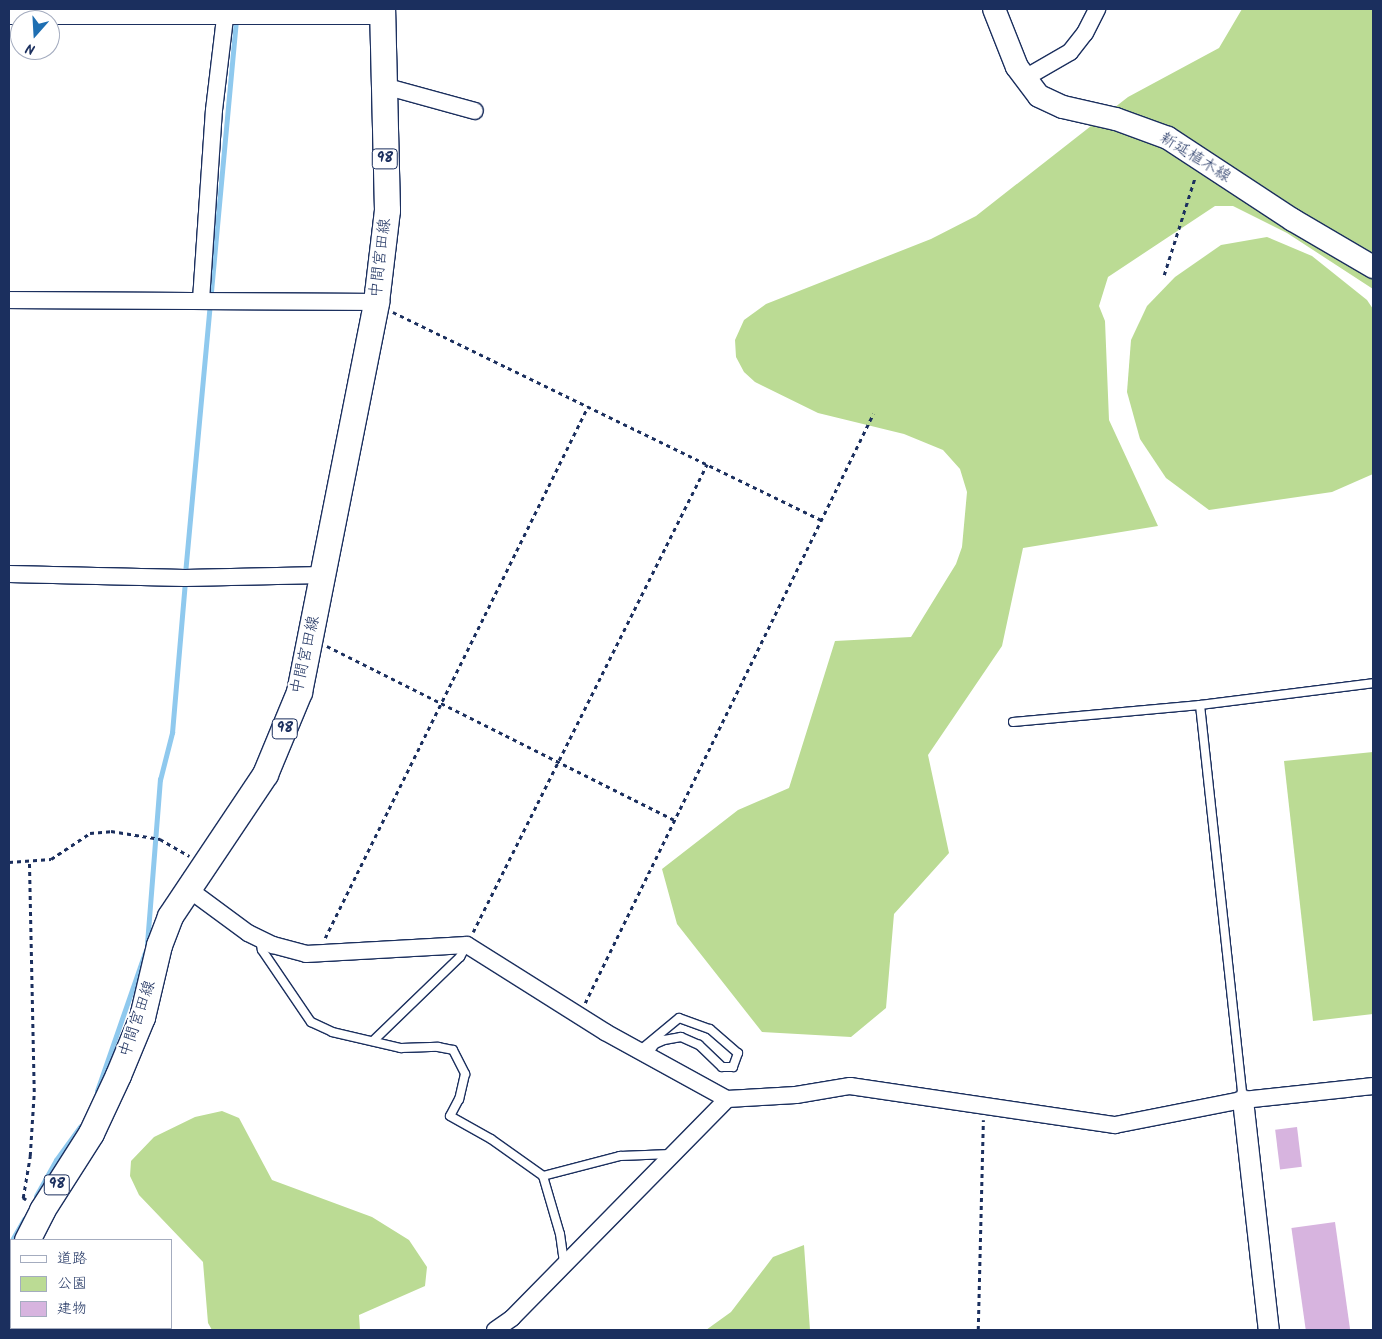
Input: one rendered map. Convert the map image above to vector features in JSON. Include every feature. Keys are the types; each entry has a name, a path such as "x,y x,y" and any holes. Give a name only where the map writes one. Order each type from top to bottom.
{"main road":[{"name":"新延植木線","path":"994,9 1017,67 1039,96 1063,107 1116,119 1168,138 1201,162 1373,268"},
{"name":"中間宮田線","path":"28,1239 42,1210 91,1133 118,1075 142,1017 159,945 170,916 265,774 299,692 376,304 387,210 382,12"}],"street":[{"path":"1025,78 1070,52 1097,9"},
{"path":"9,16 382,12"},
{"path":"201,300 214,110 225,13"},
{"path":"384,86 475,111"},
{"path":"9,300 201,300 376,304"},
{"path":"9,574 185,578 323,575"},
{"path":"187,888 260,938 306,954 467,945 643,1054 727,1099 796,1095 850,1086 1115,1125 1243,1100 1373,1086"},
{"path":"495,1330 564,1264 727,1099"},
{"path":"1243,1100 1269,1330"}],"lane":[{"path":"1013,722 1200,705 1373,683"},
{"path":"1200,705 1243,1100"},
{"path":"260,938 262,950 311,1022 332,1032 401,1048 438,1047 453,1050 465,1074 459,1099 450,1116 491,1138 543,1176 560,1234 564,1264"},
{"path":"373,1041 460,957 467,945"},
{"path":"678,1018 710,1029 738,1053 733,1067 722,1067 699,1045 681,1038 664,1040 655,1044 643,1054 678,1018"},
{"path":"543,1176 620,1156 672,1154"}],"path":[{"path":"1164,275 1176,228 1201,162"},
{"path":"376,304 429,327 821,520"},
{"path":"321,954 322,943 588,406"},
{"path":"579,1016 873,414"},
{"path":"467,945 708,464"},
{"path":"310,639 675,820"},
{"path":"9,862 52,859 90,833 111,831 160,839 203,864"},
{"path":"29,860 34,1092 30,1156 23,1198 42,1210"},
{"path":"978,1330 983,1106"}],"green space":[{"path":"1242,9 1373,9 1373,289 1287,233 1233,206 1215,206 1108,277 1099,306 1105,321 1109,420 1158,526 1023,548 1002,646 928,755 949,853 894,914 886,1008 851,1037 762,1032 677,924 662,869 738,810 789,788 835,641 911,637 956,564 962,547 967,492 960,469 943,450 904,434 818,413 755,382 744,372 736,357 735,340 744,320 766,304 931,239 976,216 1128,97 1219,48"},
{"path":"1267,237 1312,256 1367,300 1373,309 1373,474 1332,492 1209,510 1166,478 1140,439 1127,392 1131,340 1147,306 1175,277 1221,245"},
{"path":"1373,752 1373,1014 1313,1021 1284,761"},
{"path":"222,1111 239,1118 272,1180 372,1217 409,1240 427,1267 425,1286 359,1315 360,1330 212,1330 208,1323 203,1262 139,1195 130,1176 131,1161 154,1137 195,1117"},
{"path":"804,1245 810,1330 706,1330 731,1312 773,1257"}],"building":[{"path":"1297,1127 1302,1167 1280,1169 1275,1130"},
{"path":"1335,1222 1350,1330 1306,1330 1291,1228"}],"waterway":[{"path":"185,574 236,20"},
{"path":"147,944 160,780 172,733 185,582"},
{"path":"97,1091 145,952"},
{"path":"36,1196 56,1160 80,1127"},
{"path":"13,1239 24,1219"}]}
